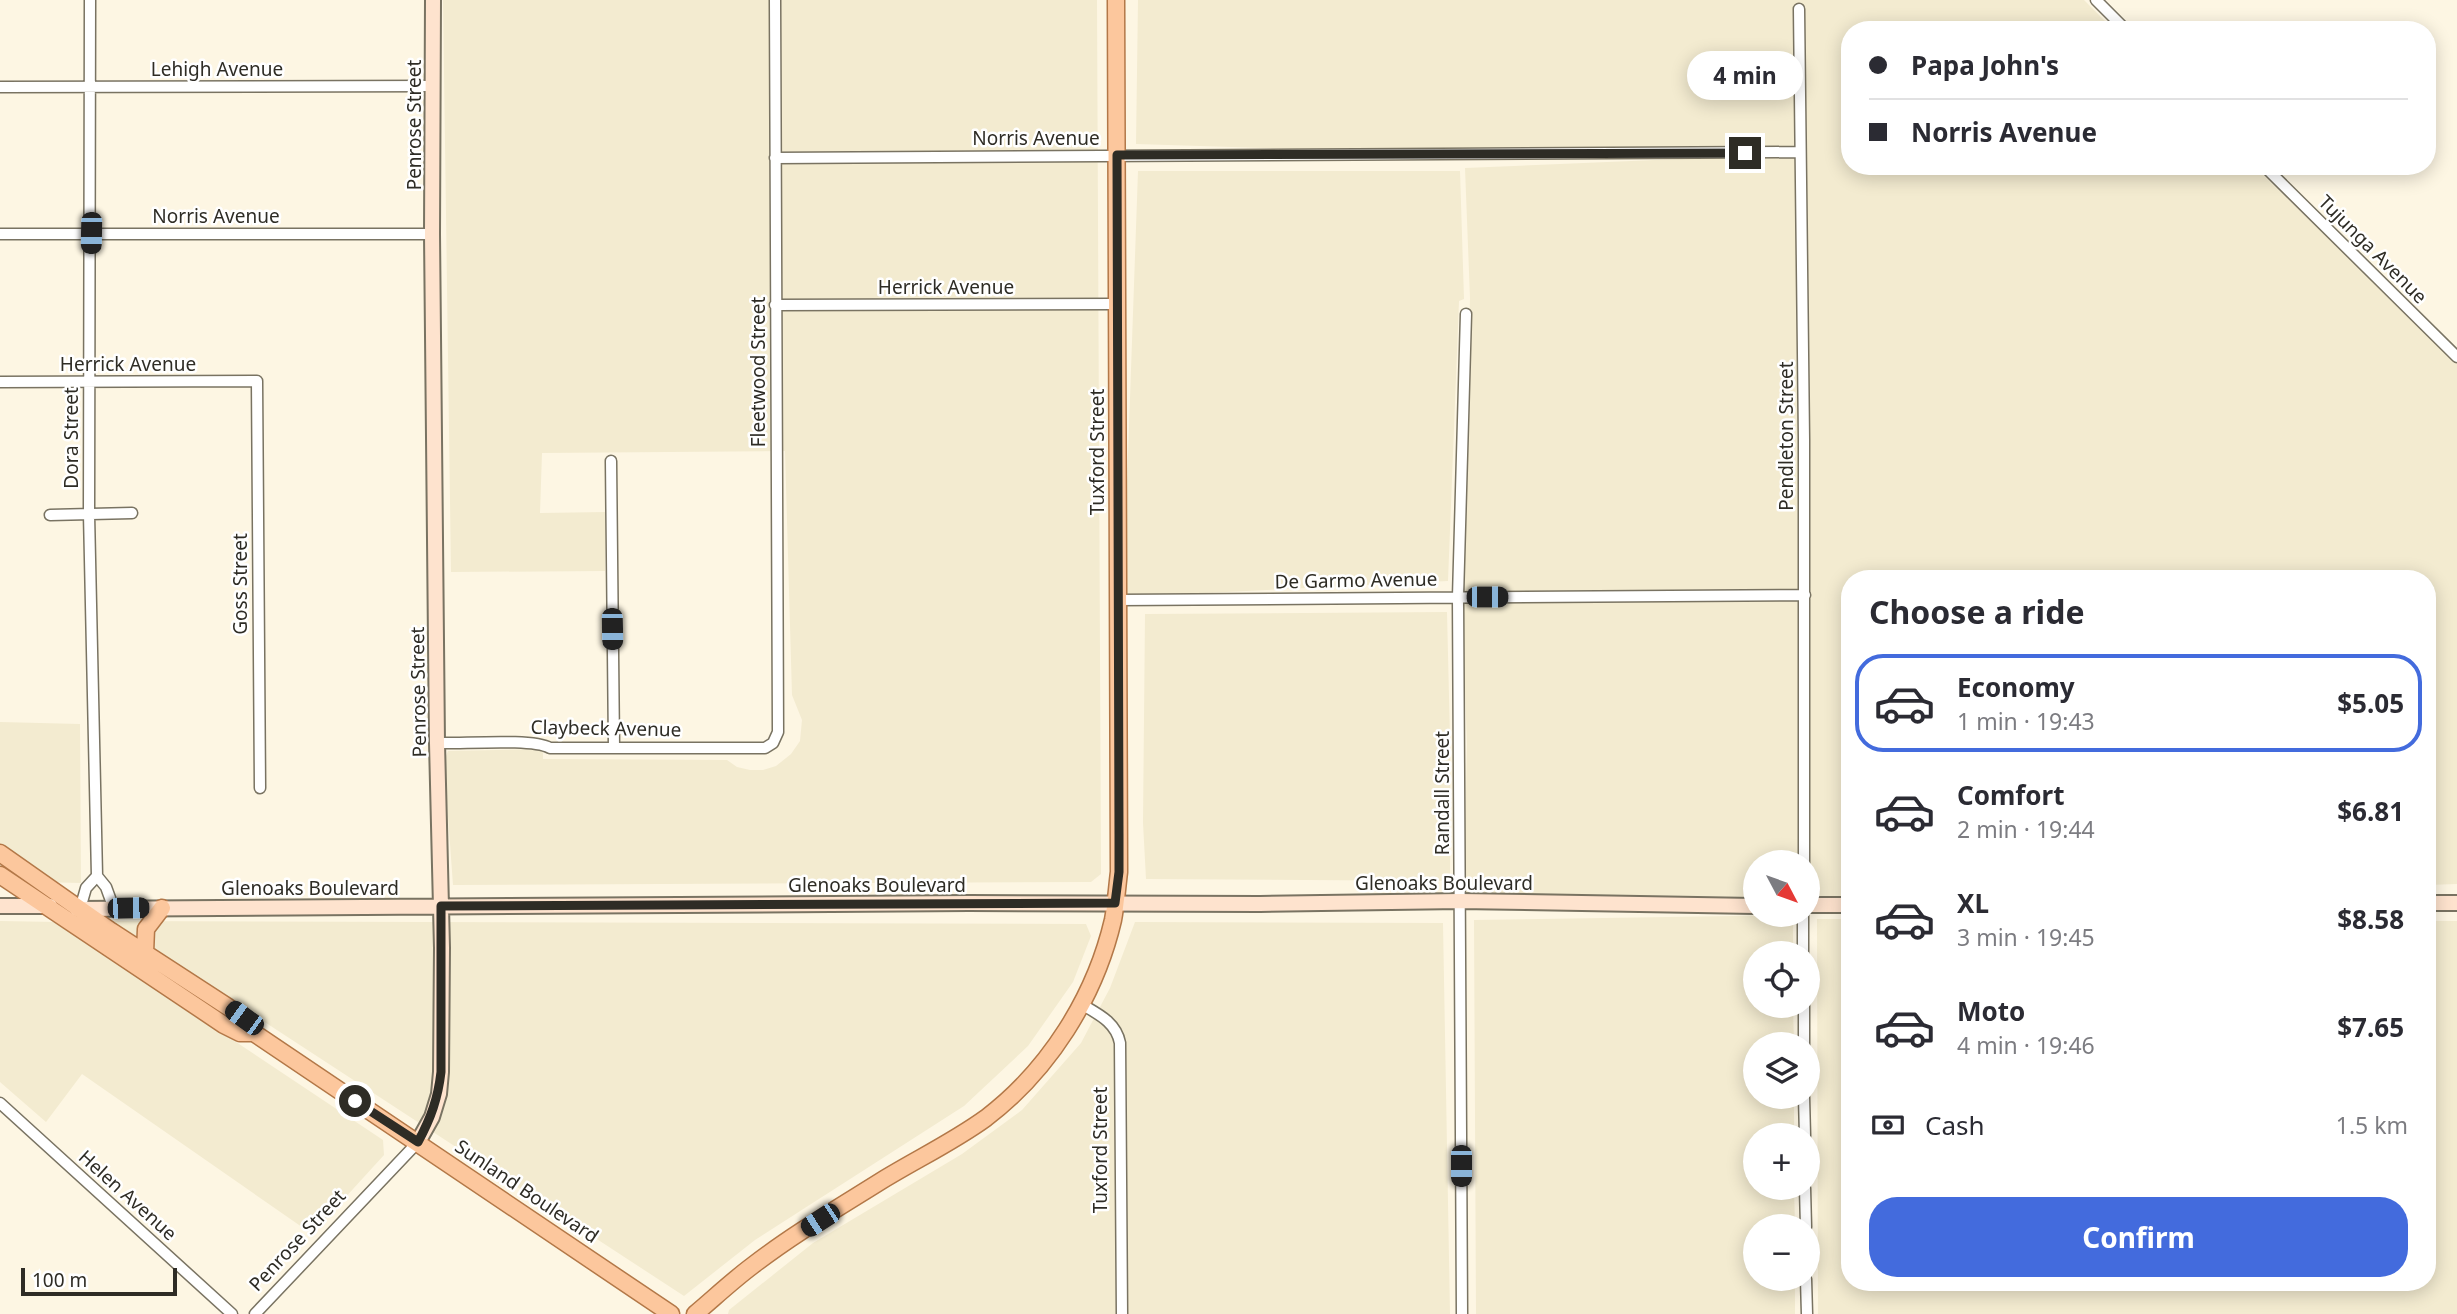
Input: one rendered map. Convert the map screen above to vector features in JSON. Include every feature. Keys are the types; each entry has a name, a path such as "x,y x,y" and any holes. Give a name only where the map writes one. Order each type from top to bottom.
{"main road":[{"name":"Penrose Street","path":"418,1142 432,1117 439,1094 441,1072 432,234 433,0"},
{"name":"Tuxford Street","path":"695,1314 779,1246 969,1129 1022,1087 1050,1053 1081,1004 1096,971 1113,920 1119,872 1116,0"},
{"name":"Sunland Boulevard","path":"0,853 244,1018 254,1033 671,1314"},
{"name":"Sunland Boulevard","path":"0,874 224,1025 240,1033 254,1033"},
{"name":"Glenoaks Boulevard","path":"0,906 114,909 1460,901 1743,906"},
{"path":"2436,903 2457,903"},
{"path":"1820,905 1841,905"},
{"path":"145,953 146,929 162,908"}],"street":[{"name":"Dora Street","path":"90,0 89,514 97,876 106,887 114,909"},
{"name":"Fleetwood Street","path":"773,743 778,732 775,0"},
{"path":"2096,0 2117,21"},
{"name":"Pendleton Street","path":"1799,9 1805,595 1804,850"},
{"name":"Lehigh Avenue","path":"0,87 433,86"},
{"name":"Norris Avenue","path":"775,158 1800,152"},
{"name":"Tujunga Avenue","path":"2273,175 2457,357"},
{"name":"Norris Avenue","path":"0,234 432,234"},
{"name":"Herrick Avenue","path":"775,304 1117,304"},
{"name":"Randall Street","path":"1462,1314 1458,597 1466,314"},
{"name":"Herrick Avenue","path":"0,382 257,381"},
{"name":"Goss Street","path":"257,381 260,788"},
{"path":"611,461 614,747"},
{"path":"50,515 132,513"},
{"name":"De Garmo Avenue","path":"1118,600 1805,595"},
{"name":"Claybeck Avenue","path":"437,744 528,744 550,748 765,748 773,743"},
{"name":"Dora Street","path":"80,909 86,888 97,876"},
{"name":"Tuxford Street","path":"1081,1004 1107,1021 1117,1032 1120,1044 1122,1314"},
{"name":"Helen Avenue","path":"0,1103 232,1314"},
{"name":"Penrose Street","path":"255,1314 418,1142"},
{"path":"1806,1291 1807,1314"}],"shaded area":[{"path":"443,0 1097,0 1101,874 1091,882 453,885 444,761 448,751 543,749 543,759 727,760 737,767 763,770 776,766 791,754 800,741 802,720 792,695 785,451 542,453 540,513 606,512 605,571 451,572"},
{"path":"1138,0 2084,0 2105,21 1841,21 1841,175 2263,175 2457,364 2457,884 2436,885 2436,570 1841,570 1841,896 1820,896 1820,850 1808,850 1803,151 1456,154 1136,144"},
{"path":"1799,154 1802,592 1463,592 1470,298 1465,168"},
{"path":"1138,171 1460,171 1464,299 1459,301 1448,581 1123,597"},
{"path":"1801,598 1801,850 1743,850 1743,897 1464,895 1467,744 1462,604"},
{"path":"1447,612 1450,881 1146,879 1143,823 1145,614"},
{"path":"0,722 80,724 81,883 0,881"},
{"path":"1743,916 1743,928 1793,928 1793,941 1743,941 1743,1018 1793,1018 1794,1032 1743,1032 1743,1109 1794,1109 1794,1123 1743,1123 1743,1200 1794,1200 1795,1214 1743,1214 1743,1291 1795,1291 1795,1314 1476,1314 1474,920"},
{"path":"1820,919 1841,919 1841,1291 2436,1291 2436,921 2457,921 2457,1314 1818,1314 1820,1032 1817,1032 1817,1018 1820,1018 1820,941 1817,941 1817,928 1820,928"},
{"path":"0,921 56,922 383,1140 384,1155 312,1234 82,1074 46,1122 0,1082"},
{"path":"110,921 1086,924 1091,936 1073,982 1028,1046 964,1106 755,1240 684,1296"},
{"path":"1135,922 1443,923 1450,1314 728,1314 729,1310 813,1243 962,1154 1022,1110 1081,1043 1110,988"}],"route":[{"path":"355,1101 418,1142 432,1117 439,1094 441,1072 441,906 1115,903 1119,872 1117,155 1745,153"}]}
